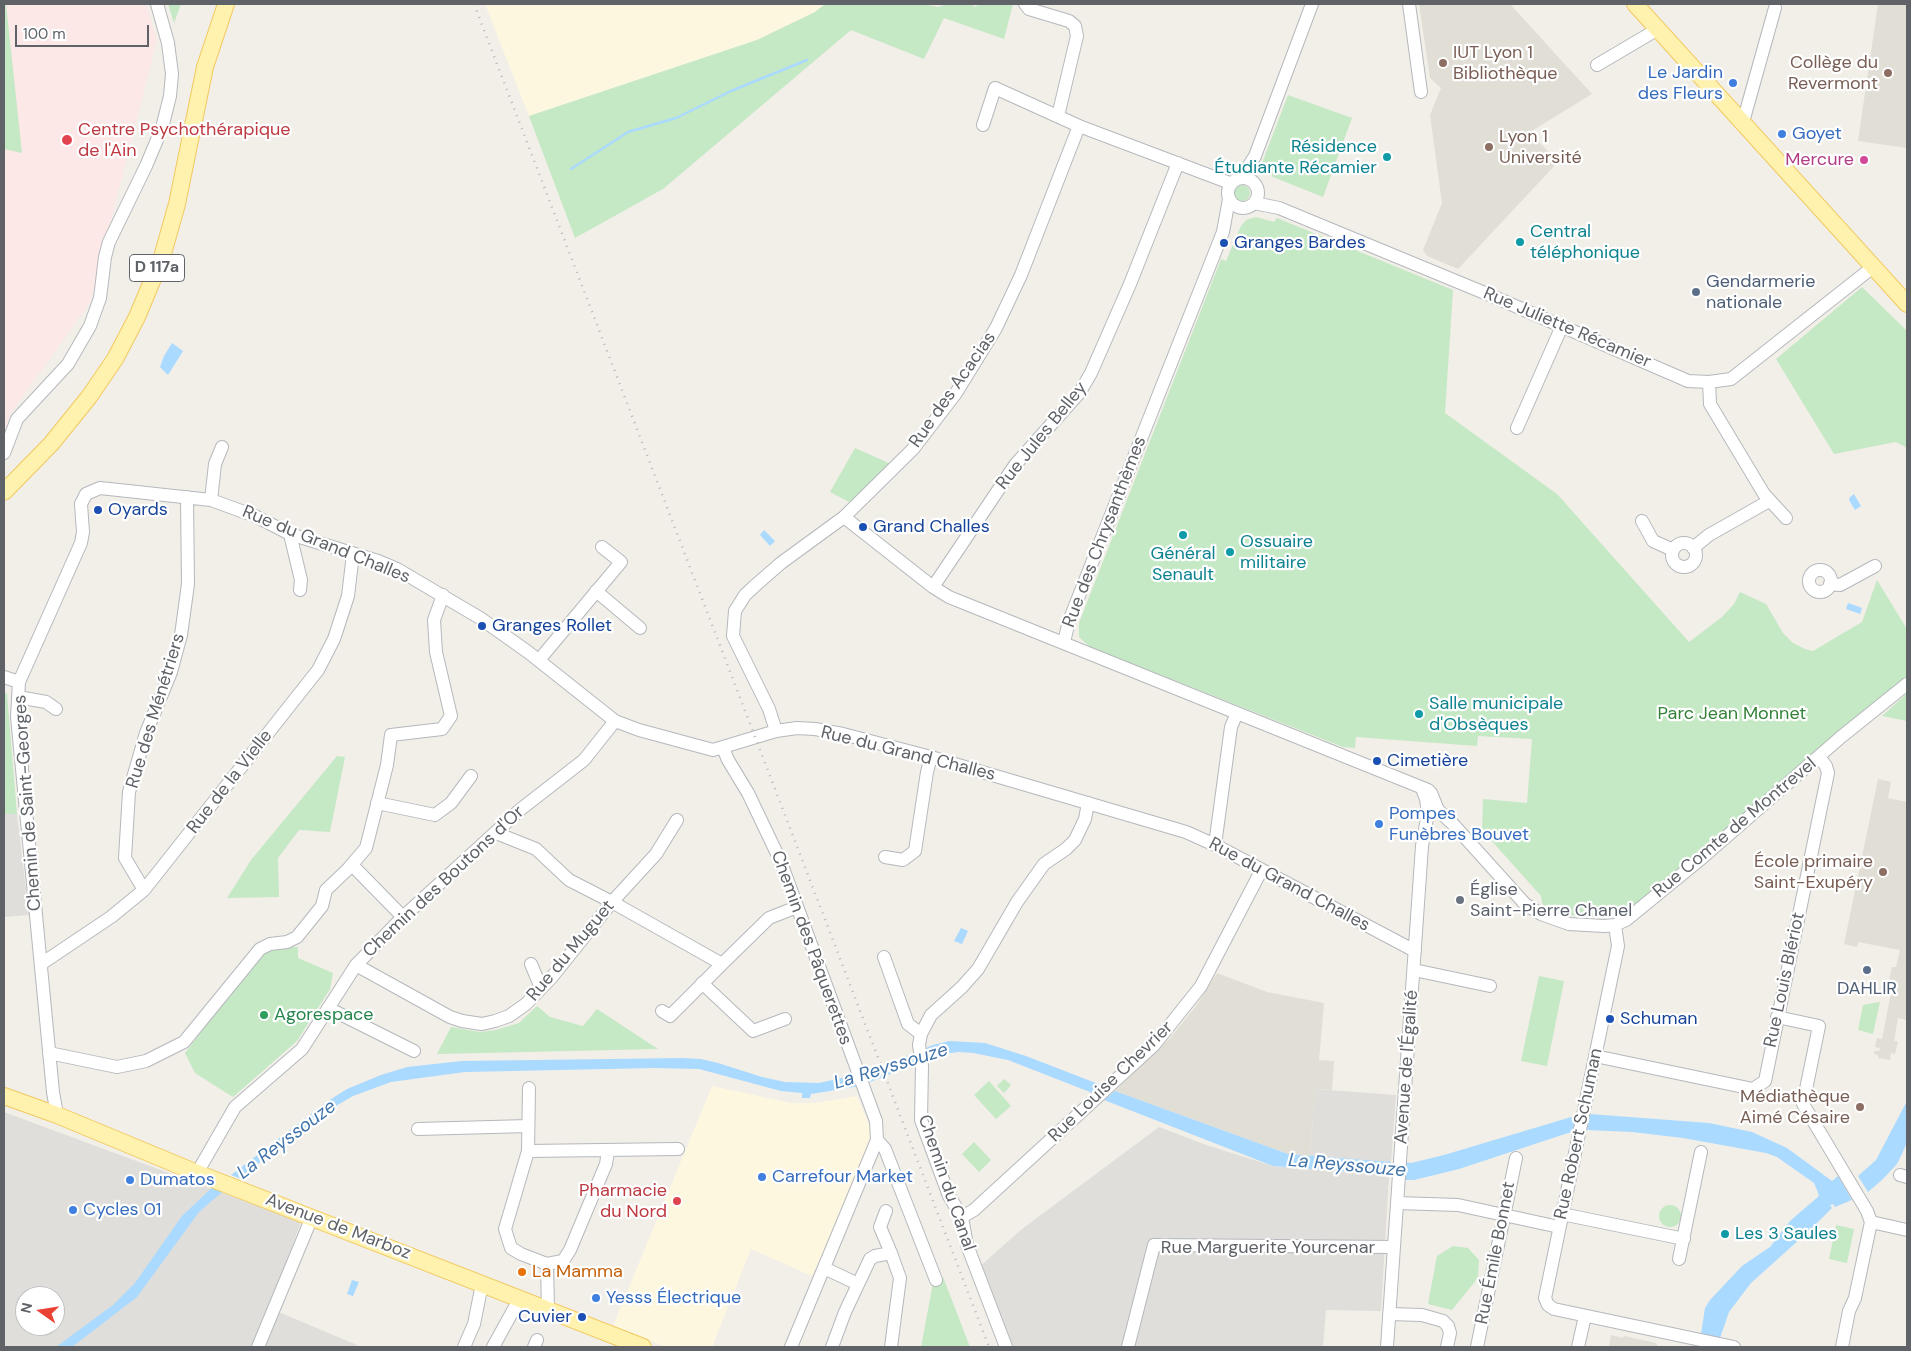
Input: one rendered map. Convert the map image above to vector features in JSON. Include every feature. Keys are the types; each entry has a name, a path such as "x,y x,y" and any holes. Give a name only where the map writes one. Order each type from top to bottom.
{"main road":[{"name":"D 117a","path":"4,492 51,444 89,398 115,360 137,318 162,257 174,213 204,67 226,4"},
{"path":"1635,4 1907,304"},
{"name":"Avenue de Marboz","path":"4,1096 57,1115 197,1173 520,1298 639,1347"}],"street":[{"path":"4,453 17,419 68,364 90,326 100,298 105,257 109,242 146,166 162,128 170,96 172,74 168,43 157,4"},
{"path":"1025,4 1029,9 1069,21 1075,26 1077,36 1058,116"},
{"path":"1255,156 1257,197 1250,206 1242,208 1229,200 1228,189 1255,156 1312,4"},
{"path":"1410,4 1422,92"},
{"path":"1743,122 1775,8"},
{"path":"1596,65 1658,29"},
{"path":"982,125 995,88 1078,126 1178,164 1236,181 1249,179 1256,186"},
{"name":"Rue des Acacias","path":"776,731 769,709 733,636 735,611 745,595 781,563 844,517 913,449 956,392 996,328 1021,275 1078,126"},
{"name":"Rue Jules Belley","path":"933,587 1007,476 1080,392 1091,373 1130,284 1178,164"},
{"name":"Rue Juliette Récamier","path":"1256,186 1279,208"},
{"name":"Rue des Chrysanthèmes","path":"1229,200 1223,232 1072,613 1064,642 1412,782 1432,793 1435,819"},
{"name":"Rue Juliette Récamier","path":"1254,203 1279,208 1562,326 1688,381 1709,382 1731,379 1873,267"},
{"name":"Rue des Chrysanthèmes","path":"1223,232 1242,208"},
{"path":"1518,428 1562,326"},
{"path":"1709,382 1710,404 1769,501 1786,518"},
{"path":"211,500 215,464 222,447"},
{"name":"Rue du Grand Challes","path":"81,504 86,494 100,488 211,500 255,516 290,534 397,569 480,618 539,660 615,720 639,730 713,750 776,731 797,728 843,734 931,757 1186,832 1215,845 1415,951"},
{"name":"Rue des Ménétriers","path":"144,890 125,858 129,792 146,733 172,672 181,635 188,584 187,497"},
{"path":"1693,548 1708,535 1769,501"},
{"name":"Chemin de Saint-Georges","path":"57,1115 49,1053 17,718 19,682 81,543 83,532 81,504"},
{"path":"844,517 933,587 949,597 1064,642"},
{"path":"1642,521 1653,541 1673,550"},
{"path":"290,534 301,580 300,590"},
{"path":"1683,544 1690,546 1695,552 1694,561 1688,566 1680,566 1674,562 1673,550 1683,544"},
{"path":"539,660 621,562 602,547"},
{"name":"Rue de la Vielle","path":"41,964 111,917 144,890 318,670 334,639 348,596 353,554"},
{"path":"1830,584 1840,585 1875,566"},
{"path":"596,591 640,628"},
{"path":"49,1053 117,1067 146,1061 184,1042 260,948 270,944 287,942 297,937 322,906 326,890 352,865 366,848 387,765 391,735 442,729 451,716 436,652 434,620 443,595"},
{"path":"4,677 19,682"},
{"name":"Rue Comte de Montrevel","path":"1435,819 1452,823 1510,889 1525,904 1541,914 1569,924 1589,926 1615,925 1626,920 1640,909 1907,684"},
{"path":"18,697 46,702 56,709"},
{"path":"1215,845 1231,727 1237,713"},
{"name":"Chemin des Boutons d'Or","path":"197,1173 235,1107 302,1049 356,965 402,917 521,809 584,760 615,720"},
{"name":"Chemin des Pâquerettes","path":"723,748 748,793 780,860 876,1121 877,1140 791,1347"},
{"path":"885,857 903,860 915,852 931,757"},
{"name":"Rue Louis Blériot","path":"1595,1056 1753,1089 1764,1081 1828,773 1826,766 1819,757"},
{"path":"377,803 435,815 450,803 471,776"},
{"path":"884,957 908,1024 920,1040 931,1015 962,987 978,969 1017,902 1044,864 1066,849 1075,840 1085,819 1088,803"},
{"name":"Avenue de l'Égalité","path":"1387,1347 1422,846 1435,819"},
{"name":"Rue du Muguet","path":"356,965 450,1017 462,1021 482,1024 509,1016 526,1004 541,988 612,902 656,854 677,820"},
{"path":"496,833 536,848 570,880 722,964"},
{"path":"352,865 402,917"},
{"name":"Rue Louise Chevrier","path":"962,1217 974,1210 1112,1086 1154,1045 1202,986 1261,871"},
{"path":"662,1011 670,1016 769,918 797,907"},
{"name":"Rue Robert Schuman","path":"1585,1316 1554,1309 1548,1305 1545,1298 1618,946 1615,925"},
{"path":"531,964 541,988"},
{"path":"1414,970 1490,986"},
{"path":"702,983 752,1032 785,1019"},
{"path":"328,1008 414,1051"},
{"path":"1777,1017 1819,1026 1803,1104 1836,1157 1869,1217 1856,1298 1849,1311 1842,1347"},
{"name":"Chemin du Canal","path":"920,1040 922,1066 921,1120 949,1196 962,1217 967,1245 1006,1347"},
{"path":"529,1088 528,1151 505,1229 511,1248 547,1264 564,1260 606,1164 608,1151"},
{"path":"418,1129 528,1126"},
{"path":"877,1140 884,1149 936,1280"},
{"path":"528,1151 678,1149"},
{"path":"1679,1260 1701,1152"},
{"name":"Rue Émile Bonnet","path":"1477,1347 1516,1158"},
{"path":"1397,1202 1458,1205 1504,1215 1560,1220 1684,1239"},
{"path":"886,1211 880,1227 900,1278 891,1347"},
{"path":"258,1347 312,1217"},
{"path":"1869,1217 1907,1230"},
{"name":"Rue Marguerite Yourcenar","path":"1128,1347 1154,1245 1394,1247"},
{"path":"832,1347 845,1312 870,1259 891,1253"},
{"path":"547,1264 548,1310"},
{"path":"824,1268 858,1284"},
{"path":"464,1347 474,1324 482,1284"},
{"path":"494,1347 520,1298"},
{"path":"1389,1314 1419,1315 1443,1321 1448,1326 1450,1333 1447,1347"},
{"path":"1578,1347 1585,1316 1728,1346"}],"shaded area":[{"name":"Centre Psychothérapique de l'Ain","path":"4,4 146,4 157,40 90,303 10,414 4,434"},
{"path":"485,4 825,4 815,12 757,40 529,116"},
{"name":"Lyon 1 Université","path":"1419,4 1510,4 1592,94 1530,132 1558,162 1458,269 1427,256 1423,250 1442,203 1430,115 1441,88 1430,78"},
{"name":"Collège du Revermont","path":"1878,4 1907,4 1907,148 1858,141"},
{"name":"École primaire Saint-Exupéry","path":"1878,779 1891,782 1888,798 1907,802 1907,1020 1898,1018 1894,1041 1898,1042 1895,1054 1891,1053 1890,1060 1878,1058 1874,1051 1879,1051 1880,1048 1875,1047 1877,1038 1882,1039 1891,993 1886,992 1892,967 1896,967 1900,950 1858,942 1857,947 1844,944"},
{"path":"4,814 17,814 29,915 4,917"},
{"path":"1217,973 1267,992 1324,1003 1319,1060 1334,1061 1332,1090 1315,1089 1310,1156 1288,1154 1115,1091 1170,1038 1196,1006"},
{"path":"712,1086 791,1103 816,1103 857,1096 870,1127 871,1147 812,1276 751,1249 713,1347 666,1347 613,1326"},
{"path":"1315,1089 1396,1095 1391,1162 1310,1156"},
{"path":"4,1112 301,1222 269,1308 357,1345 356,1347 4,1347"},
{"path":"1159,1127 1206,1145 1273,1166 1389,1175 1381,1311 1326,1310 1323,1347 1011,1347 979,1267 1022,1229"},
{"path":"1611,1335 1656,1343 1658,1347 1609,1347"}],"green space":[{"path":"4,4 6,4 22,153 4,149"},
{"path":"168,4 181,4 174,23"},
{"path":"825,4 922,4 938,7 949,4 973,4 974,7 981,4 1013,4 1004,39 944,18 924,59 851,30 663,189 575,238 529,116 757,40 815,12"},
{"path":"1288,95 1352,118 1323,197 1273,177 1262,163"},
{"path":"1239,185 1245,185 1250,190 1248,199 1239,201 1234,196 1234,190"},
{"name":"Parc Jean Monnet","path":"1256,217 1274,222 1277,218 1453,290 1445,413 1557,494 1689,642 1722,617 1734,604 1740,592 1766,604 1783,633 1793,643 1813,651 1862,622 1877,580 1907,629 1907,676 1631,908 1610,915 1589,917 1560,914 1543,907 1541,896 1482,830 1483,799 1527,803 1532,739 1478,736 1477,746 1356,737 1355,748 1343,747 1090,647 1079,637 1079,623 1221,259 1226,261 1241,226 1246,220"},
{"path":"1862,287 1907,331 1907,448 1896,442 1834,454 1776,359"},
{"path":"855,448 891,464 853,504 830,492"},
{"path":"4,692 7,694 17,814 4,814"},
{"path":"1907,694 1907,721 1882,716 1905,695"},
{"path":"337,756 345,757 330,832 299,830 278,858 279,897 227,898 251,860"},
{"name":"Agorespace","path":"278,947 298,947 298,958 333,973 330,989 297,1041 233,1097 195,1073 185,1053 260,956"},
{"path":"1539,976 1564,981 1547,1066 1521,1061"},
{"path":"1880,1002 1873,1034 1858,1030 1863,1005"},
{"path":"537,1006 550,1017 583,1026 597,1009 658,1049 437,1054 451,1027 480,1032 496,1030 519,1023"},
{"path":"1004,1079 1011,1085 1004,1093 997,1086"},
{"path":"989,1081 1011,1106 996,1119 974,1095"},
{"path":"974,1142 991,1160 979,1172 962,1154"},
{"path":"1670,1205 1680,1212 1681,1216 1674,1226 1670,1227 1660,1220 1659,1216 1666,1206"},
{"path":"1836,1225 1854,1229 1847,1263 1829,1259"},
{"path":"1453,1246 1468,1248 1479,1260 1478,1278 1452,1310 1428,1304 1437,1256"},
{"path":"943,1277 970,1347 921,1347 933,1283"}],"water":[{"path":"172,343 183,351 168,375 160,367"},
{"path":"1854,494 1861,506 1855,510 1849,500"},
{"path":"764,530 775,541 770,546 760,535"},
{"path":"1848,603 1862,608 1860,614 1846,609"},
{"path":"961,928 968,931 962,944 954,941"},
{"name":"La Reyssouze","path":"949,1041 985,1043 1026,1056 1101,1085 1095,1094 1008,1060 959,1052 930,1058 860,1086 811,1094 810,1098 802,1098 802,1093 781,1091 699,1069 655,1068 465,1072 391,1082 353,1096 334,1107 239,1178 231,1175 328,1101 347,1089 407,1067 462,1061 682,1058 701,1059 785,1082 819,1083 868,1072 933,1045"},
{"name":"La Reyssouze","path":"1115,1091 1288,1154 1391,1162 1389,1175 1273,1166 1104,1100"},
{"path":"1907,1101 1907,1142 1902,1154 1897,1164 1868,1192 1858,1176 1876,1160"},
{"path":"1590,1114 1709,1123 1752,1132 1787,1148 1832,1181 1838,1176 1852,1200 1835,1207 1833,1204 1830,1205 1832,1208 1810,1230 1751,1283 1729,1312 1720,1338 1701,1334 1705,1308 1710,1300 1742,1266 1770,1247 1790,1221 1819,1196 1814,1183 1777,1157 1766,1153 1683,1138 1632,1132 1587,1130"},
{"path":"1578,1115 1575,1132 1459,1169 1414,1180 1404,1180 1406,1162 1411,1163 1444,1155"},
{"path":"216,1184 228,1187 199,1212 137,1297 72,1347 56,1347 113,1305 135,1283 182,1216"},
{"path":"352,1280 359,1282 353,1296 347,1294"}],"waterway":[{"path":"571,169 628,132 676,118 731,91 807,60"}],"railway":[{"path":"474,4 989,1347"}],"place":[{"name":"IUT Lyon 1 Bibliothèque","path":"1443,63"},
{"name":"Collège du Revermont","path":"1888,73"},
{"name":"Le Jardin des Fleurs","path":"1733,83"},
{"name":"Goyet","path":"1782,134"},
{"name":"Centre Psychothérapique de l'Ain","path":"67,140"},
{"name":"Lyon 1 Université","path":"1489,147"},
{"name":"Résidence Étudiante Récamier","path":"1387,157"},
{"name":"Mercure","path":"1864,160"},
{"name":"Central téléphonique","path":"1520,242"},
{"name":"Granges Bardes","path":"1224,243"},
{"name":"Gendarmerie nationale","path":"1696,292"},
{"name":"Oyards","path":"98,510"},
{"name":"Grand Challes","path":"863,527"},
{"name":"Général Senault","path":"1183,535"},
{"name":"Ossuaire militaire","path":"1230,552"},
{"name":"Granges Rollet","path":"482,626"},
{"name":"Salle municipale d'Obsèques","path":"1419,714"},
{"name":"Cimetière","path":"1377,761"},
{"name":"Pompes Funèbres Bouvet","path":"1379,824"},
{"name":"École primaire Saint-Exupéry","path":"1883,872"},
{"name":"Église Saint-Pierre Chanel","path":"1460,900"},
{"name":"DAHLIR","path":"1867,970"},
{"name":"Agorespace","path":"264,1015"},
{"name":"Schuman","path":"1610,1019"},
{"name":"Médiathèque Aimé Césaire","path":"1860,1107"},
{"name":"Carrefour Market","path":"762,1177"},
{"name":"Dumatos","path":"130,1180"},
{"name":"Pharmacie du Nord","path":"677,1201"},
{"name":"Cycles 01","path":"73,1210"},
{"name":"Les 3 Saules","path":"1725,1234"},
{"name":"La Mamma","path":"522,1272"},
{"name":"Yesss Électrique","path":"596,1298"},
{"name":"Cuvier","path":"582,1317"}]}
